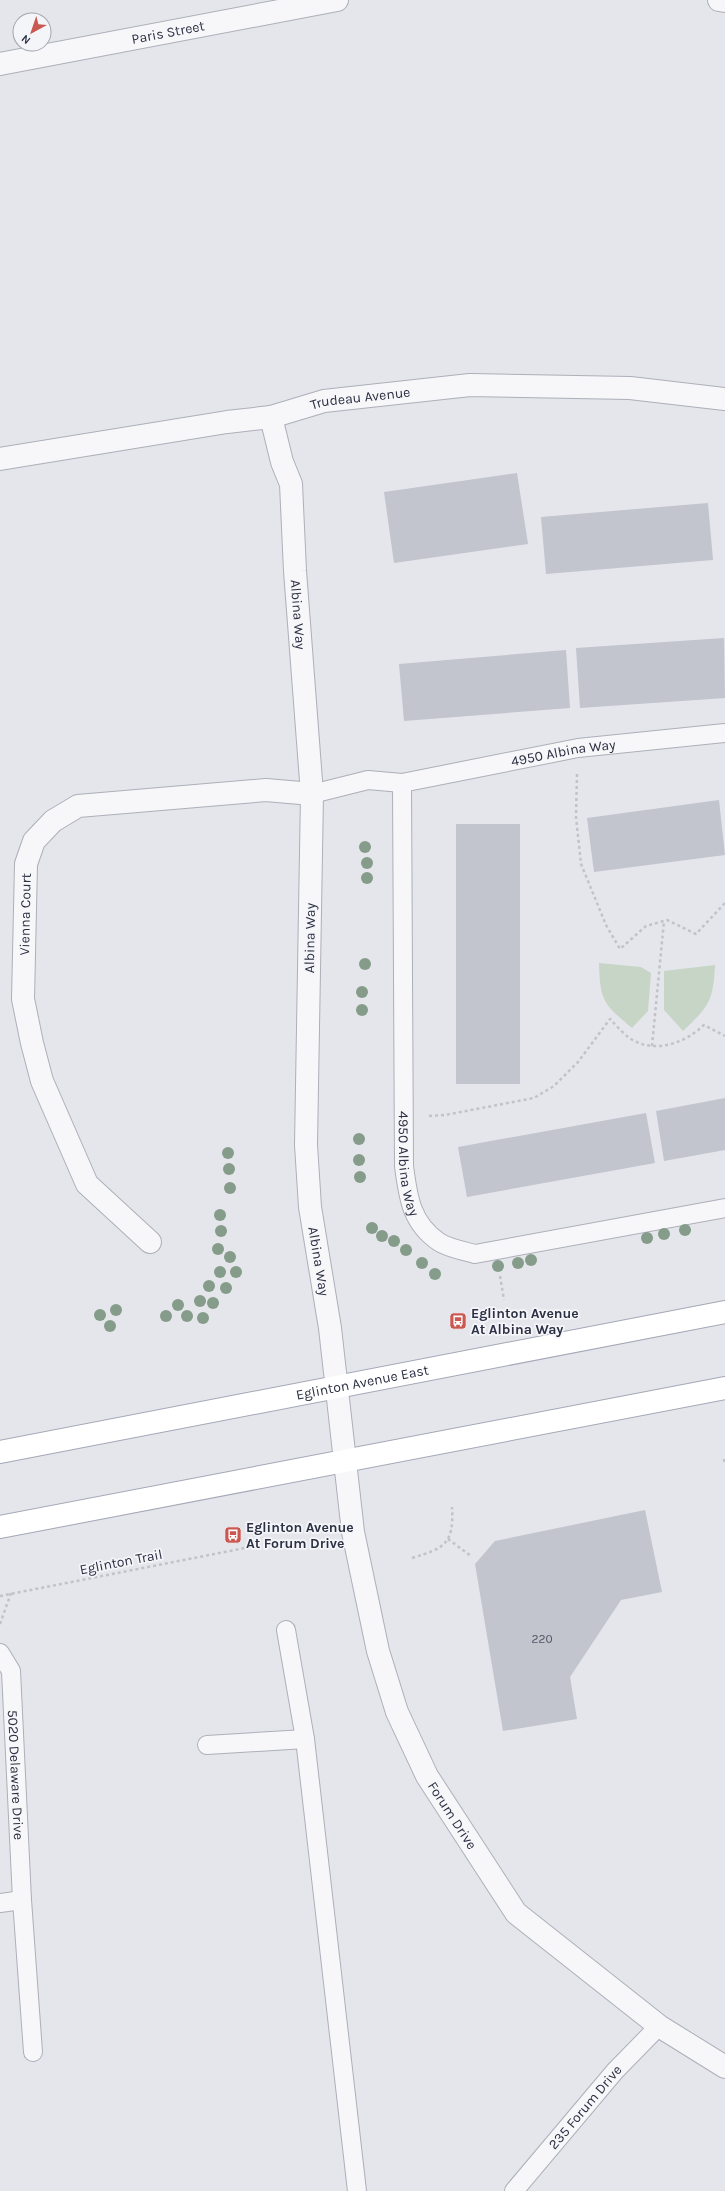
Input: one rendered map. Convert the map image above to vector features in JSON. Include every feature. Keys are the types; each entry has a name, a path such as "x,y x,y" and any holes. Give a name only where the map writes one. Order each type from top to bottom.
{"main road":[{"name":"Eglinton Avenue East","path":"0,1452 725,1312"},
{"path":"0,1526 725,1388"}],"street":[{"name":"Paris Street","path":"0,64 336,0"},
{"path":"719,0 725,1"},
{"name":"Trudeau Avenue","path":"0,459 227,422 271,417 324,401 470,385 630,388 725,399"},
{"name":"Albina Way","path":"271,417 282,462 291,484 295,571 312,794 306,1145 310,1207 321,1262 345,1460"},
{"name":"Vienna Court","path":"150,1242 87,1184 42,1081 23,999 26,864 34,841 53,821 78,806 266,790 312,794"},
{"name":"Forum Drive","path":"345,1460 358,1562 378,1651 397,1712 427,1776 516,1913 659,2026 725,2067"}],"lane":[{"name":"4950 Albina Way","path":"312,794 368,780 402,783 578,748 725,733"},
{"name":"4950 Albina Way","path":"402,783 404,1166 408,1201 421,1225 440,1243 475,1254 725,1208"},
{"path":"286,1630 305,1739 357,2191"},
{"name":"5020 Delaware Drive","path":"0,1653 12,1671 22,1900 33,2052"},
{"path":"207,1745 305,1739"},
{"path":"0,1903 22,1900"},
{"name":"235 Forum Drive","path":"514,2191 615,2071 659,2026"}],"path":[{"path":"578,748 576,817 581,864 606,925 620,949 646,926 667,920 696,934 725,903"},
{"path":"652,1046 664,921"},
{"path":"424,1117 445,1115 534,1098 554,1086 578,1062 610,1019 631,1039 652,1046 679,1042 704,1024 725,1036"},
{"path":"724,1459 725,1465"},
{"path":"412,1558 434,1551 448,1539 453,1527 452,1507"},
{"path":"448,1539 471,1556"},
{"name":"Eglinton Trail","path":"0,1596 245,1548"},
{"path":"0,1624 11,1593"}],"green space":[{"path":"599,963 641,967 651,973 648,1011 632,1028 615,1013 605,1001 602,994"},
{"path":"715,965 711,996 704,1009 683,1031 664,1010 664,971"}],"building":[{"path":"517,473 528,544 394,563 384,492"},
{"path":"708,503 713,560 546,574 541,517"},
{"path":"724,638 725,698 580,708 576,648"},
{"path":"566,650 570,708 404,721 399,664"},
{"path":"719,800 725,855 594,872 587,818"},
{"path":"456,824 520,824 520,1084 456,1084"},
{"path":"725,1098 725,1150 664,1161 656,1111"},
{"path":"646,1113 655,1163 467,1197 458,1147"},
{"path":"645,1510 662,1592 621,1600 570,1677 577,1719 503,1731 475,1564 495,1541"}],"place":[{"name":"Eglinton Avenue At Albina Way","path":"458,1321"},
{"name":"Eglinton Avenue At Forum Drive","path":"233,1535"}]}
